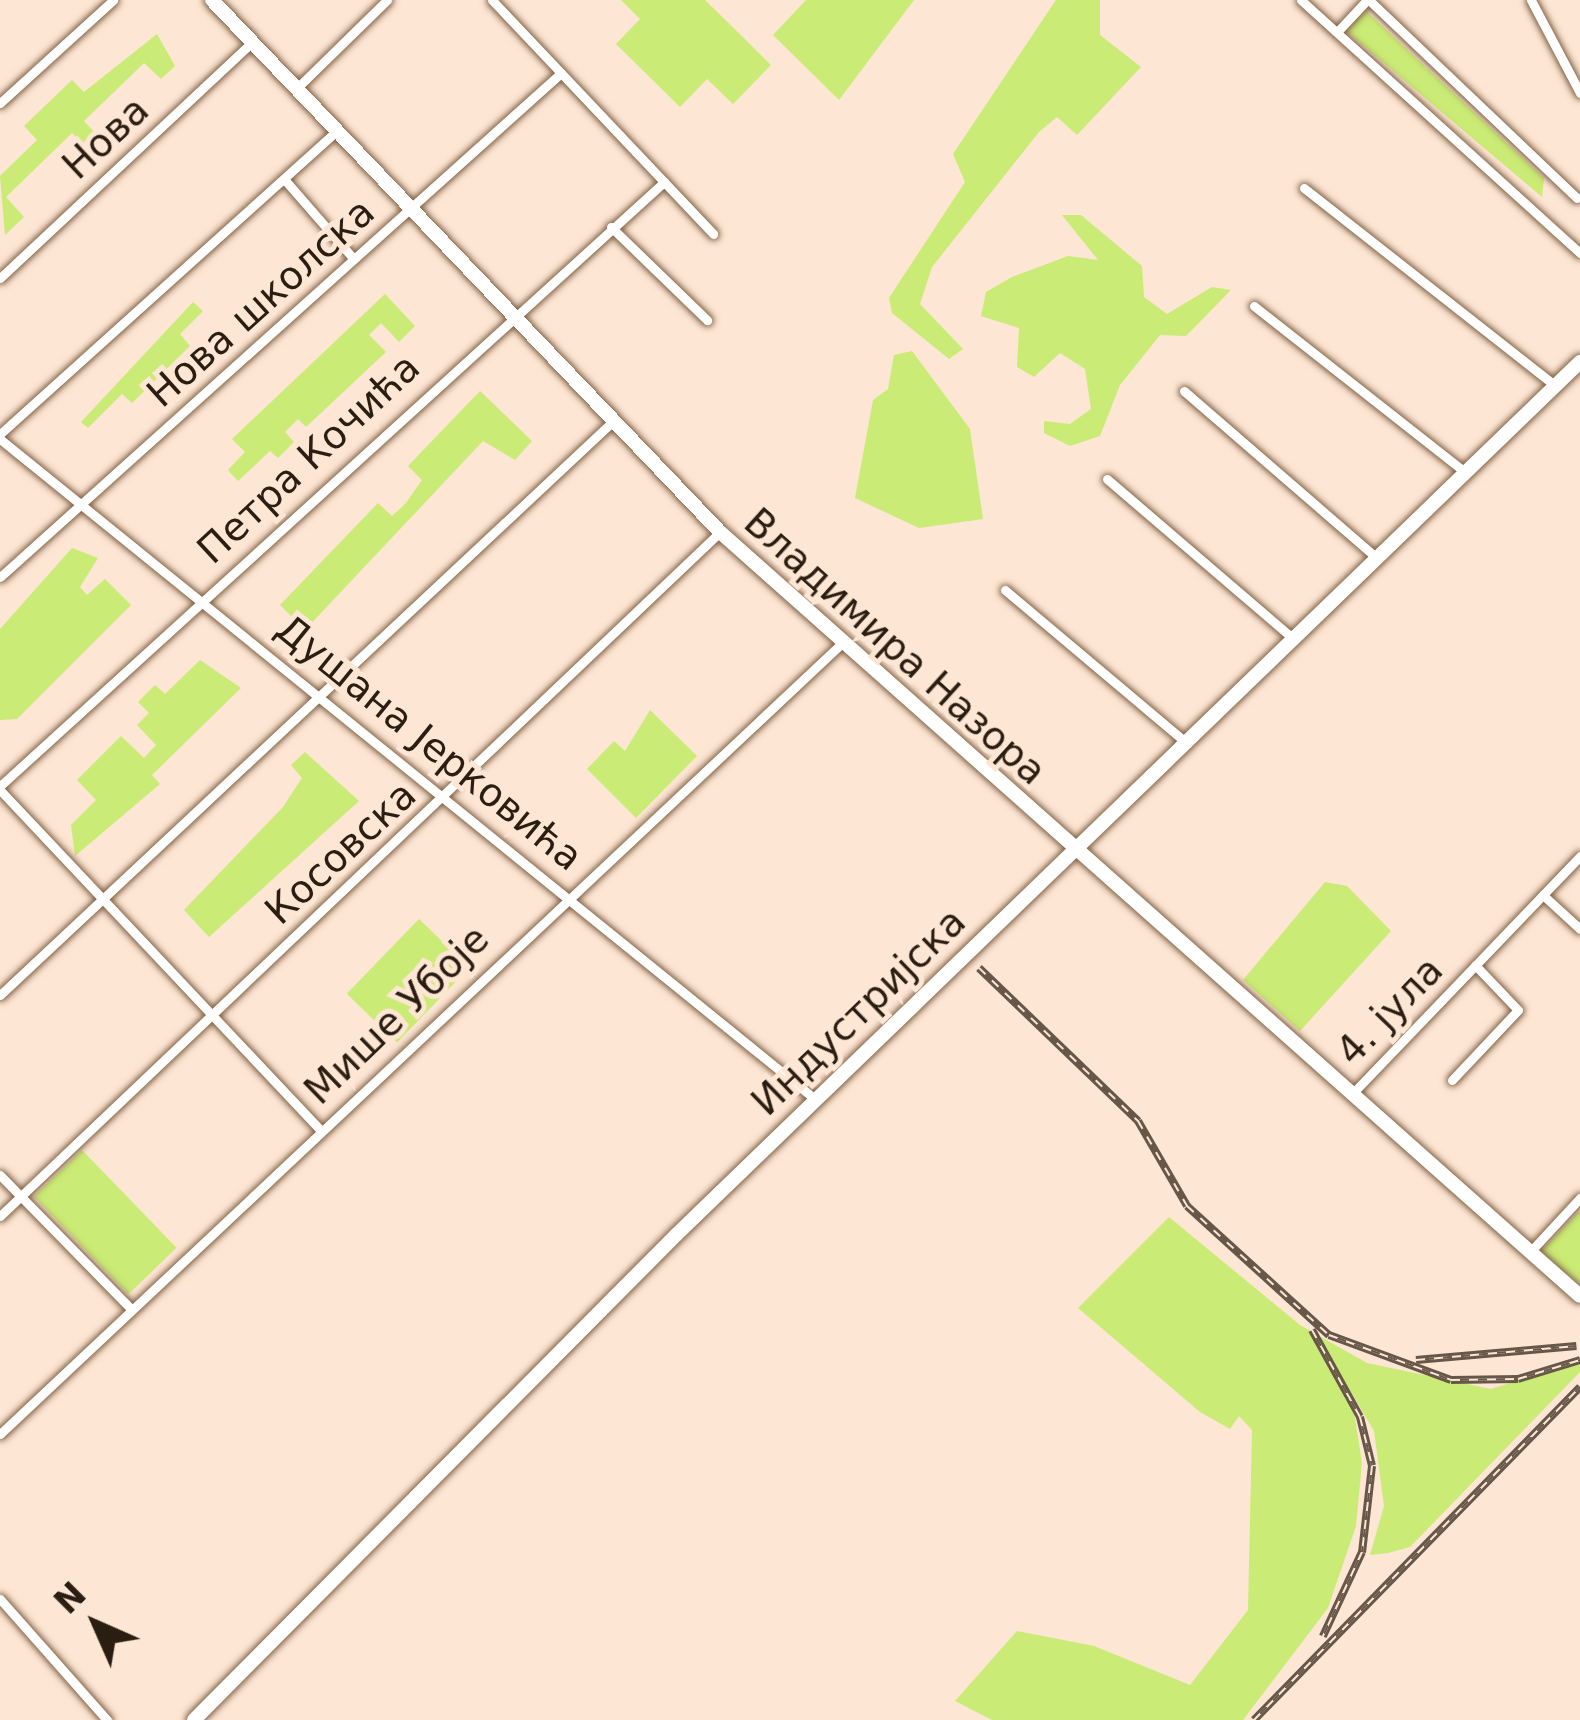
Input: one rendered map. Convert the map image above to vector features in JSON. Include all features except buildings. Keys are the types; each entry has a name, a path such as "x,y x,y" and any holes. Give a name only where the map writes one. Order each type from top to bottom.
{"main road":[{"name":"Владимира Назора","path":"212,0 610,425 720,532 1072,853 1580,1296"},
{"name":"Индустријска","path":"194,1720 815,1100 1580,362"}],"street":[{"path":"0,103 113,0"},
{"path":"297,88 387,0"},
{"path":"492,0 713,234"},
{"path":"1301,0 1580,253"},
{"path":"1336,32 1368,0 1577,198"},
{"path":"1531,0 1580,94"},
{"name":"Нова","path":"0,278 252,42"},
{"name":"Нова школска","path":"0,577 561,73"},
{"path":"0,436 337,131"},
{"path":"284,178 353,258"},
{"name":"Петра Кочића","path":"0,788 507,316 664,182"},
{"path":"1304,188 1556,386"},
{"path":"611,227 707,320"},
{"path":"1566,236 1576,227"},
{"path":"1254,306 1466,472"},
{"path":"1184,391 1377,559"},
{"path":"0,994 610,425"},
{"name":"Душана Јерковића","path":"0,436 447,795 815,1100"},
{"path":"1107,479 1294,640"},
{"name":"Косовска","path":"0,1216 720,532"},
{"path":"1005,590 1187,743"},
{"name":"Мише Убоје","path":"0,1434 567,895 840,645"},
{"path":"0,788 320,1130"},
{"name":"4. јула","path":"1348,1098 1580,856"},
{"path":"1543,895 1580,929"},
{"name":"4. јула","path":"1453,1080 1518,1010 1475,965"},
{"path":"0,1175 130,1310"},
{"path":"1530,1252 1580,1198"},
{"path":"0,1599 107,1720"}],"green space":[{"path":"621,0 705,0 771,65 733,104 707,79 680,107 616,44 640,19"},
{"path":"806,0 914,0 839,100 773,35"},
{"path":"1056,0 1100,0 1100,35 1141,67 1077,135 1057,117 1039,132 932,267 920,304 963,349 949,359 892,313 889,298 965,182 953,154"},
{"path":"1365,10 1544,178 1542,197 1346,31"},
{"path":"157,34 175,66 161,79 144,63 84,121 94,132 83,143 72,133 6,197 24,217 5,235 0,176 37,140 24,126 72,80 84,92"},
{"path":"1062,215 1081,215 1142,266 1144,297 1167,314 1212,287 1231,290 1186,336 1160,335 1120,385 1100,436 1070,446 1044,433 1044,421 1070,424 1091,409 1085,369 1060,353 1034,377 1017,367 1019,328 981,316 986,292 1012,277 1068,256 1098,260"},
{"path":"385,294 415,326 399,342 381,323 369,335 386,352 306,427 298,419 285,432 294,442 278,458 270,451 238,481 228,470 245,452 232,439"},
{"path":"193,302 203,311 180,334 190,346 132,403 122,394 88,428 81,422"},
{"path":"912,351 970,429 983,519 919,528 855,498 873,400 888,389 894,355"},
{"path":"480,391 532,441 515,460 483,441 305,630 280,605 378,503 392,516 406,503 422,480 408,466"},
{"path":"72,548 98,558 80,587 87,595 105,579 131,605 17,719 0,720 0,629"},
{"path":"200,660 241,688 152,775 160,784 75,856 71,825 96,800 77,780 121,736 144,758 156,745 137,725 149,713 138,702 155,685 165,694"},
{"path":"650,710 697,756 636,818 587,769 614,741 625,751"},
{"path":"305,752 359,801 209,937 184,910 283,807 302,778 291,765"},
{"path":"1325,882 1347,886 1391,931 1300,1031 1243,980"},
{"path":"419,919 469,968 397,1042 347,994"},
{"path":"82,1150 176,1248 128,1294 34,1197"},
{"path":"1580,1210 1580,1284 1540,1252"},
{"path":"1169,1217 1300,1325 1367,1363 1491,1389 1580,1361 1580,1372 1410,1547 1370,1555 1384,1506 1374,1431 1351,1392 1362,1463 1356,1526 1328,1608 1243,1720 992,1720 955,1701 1017,1631 1094,1646 1190,1685 1248,1610 1252,1430 1239,1416 1230,1429 1200,1412 1078,1308"}],"railway":[{"path":"979,968 1138,1121 1187,1206 1329,1335 1451,1380 1518,1379 1580,1360"},
{"path":"1312,1330 1360,1417 1372,1466 1362,1552 1323,1636"},
{"path":"1416,1360 1576,1346"},
{"path":"1254,1720 1580,1387"}]}
